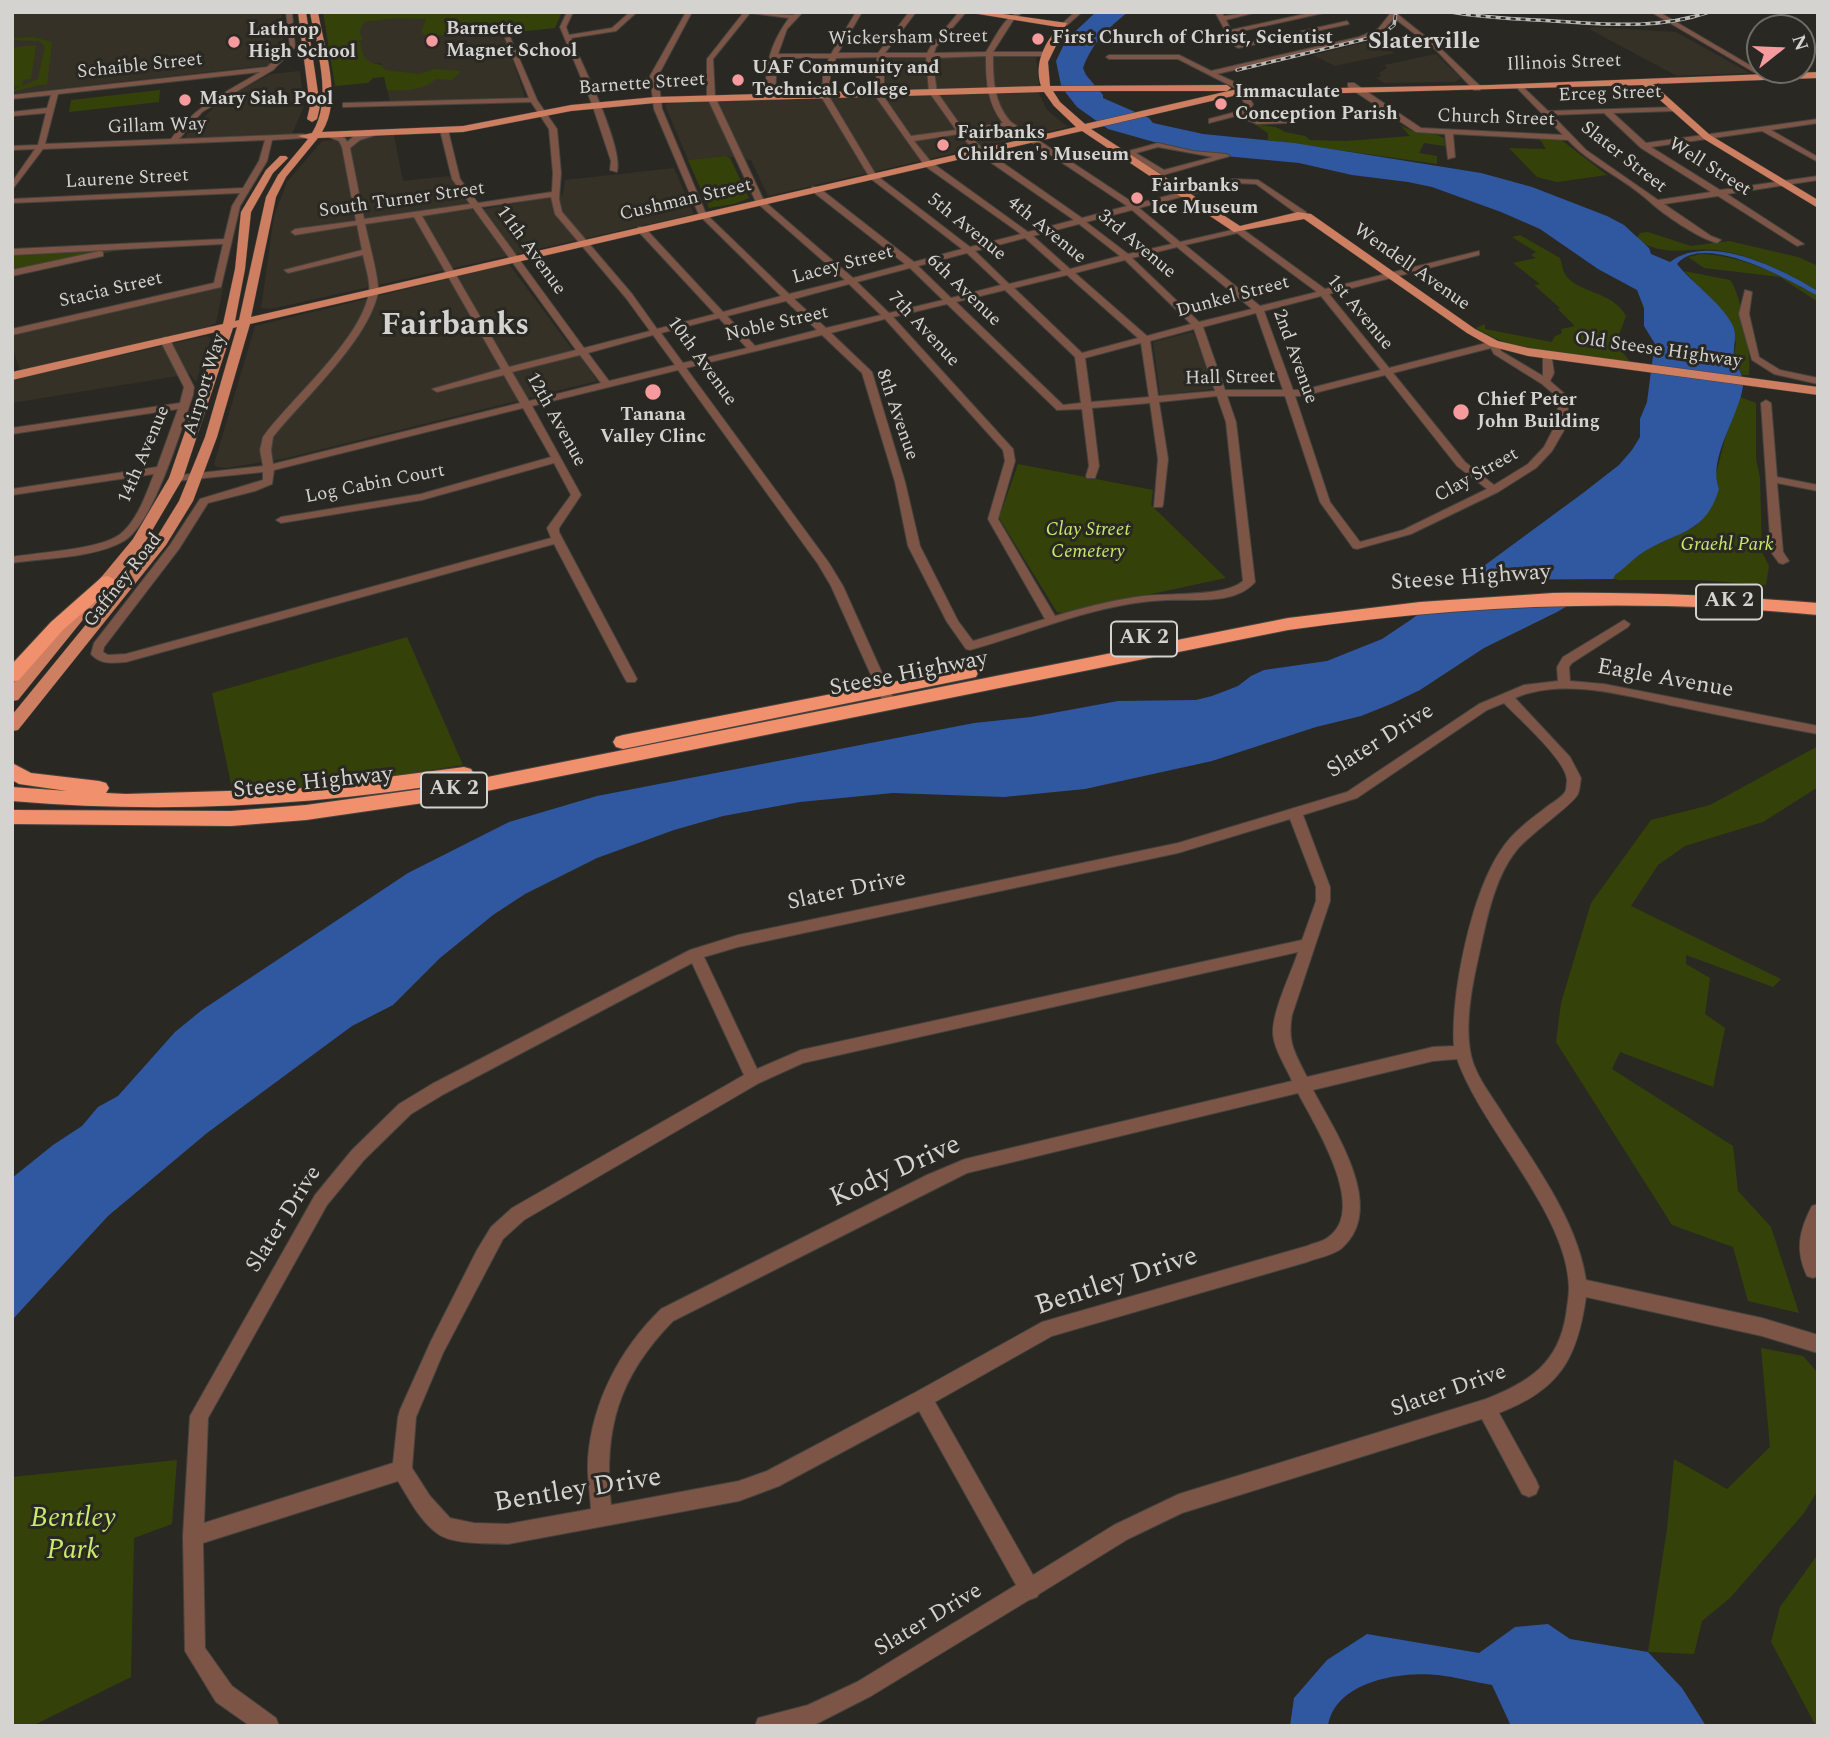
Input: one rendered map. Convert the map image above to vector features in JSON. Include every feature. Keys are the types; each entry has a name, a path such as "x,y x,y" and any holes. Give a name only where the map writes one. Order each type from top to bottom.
{"highway":[{"path":"12,676 58,626 108,581"},
{"name":"Steese Highway","path":"1647,593 1818,609"},
{"name":"Steese Highway","path":"12,817 155,820 258,808 437,794 886,696 1402,603 1647,593 1818,597"},
{"path":"12,770 26,779 258,808"},
{"name":"Steese Highway","path":"12,794 258,808"},
{"path":"12,828 161,827 258,808"}],"main road":[{"name":"Airport Way","path":"12,726 161,542 175,523 197,477 245,322 265,216 275,187 308,136 315,106 302,12"},
{"name":"Airport Way","path":"12,696 139,541 176,478 228,326 240,269 246,212 269,172 321,126 327,107 314,12"},
{"path":"970,12 1016,15 1064,25 1044,54 1046,89"},
{"path":"1210,73 1216,83 1211,87"},
{"name":"Illinois Street","path":"1240,90 1746,78"},
{"path":"1642,81 1707,137 1818,205"},
{"name":"Illinois Street","path":"1476,86 1521,87 1642,81"},
{"name":"Barnette Street","path":"308,136 444,130 475,127 596,104 711,97 1112,87 1211,87 1240,90"},
{"name":"1st Avenue","path":"1046,89 1060,108 1238,230"},
{"name":"Cushman Street","path":"13,373 228,326 1240,90"},
{"name":"Noble Street","path":"1238,230 1303,214"},
{"name":"Wendell Avenue","path":"1303,214 1494,344"},
{"path":"1280,220 1299,220 1324,228"},
{"name":"Old Steese Highway","path":"1494,344 1548,355 1818,391"}],"street":[{"path":"173,142 186,122 208,104 271,69 293,47 289,12"},
{"path":"569,12 563,27 596,104 615,161 614,170"},
{"path":"566,37 614,30 634,12"},
{"name":"8th Avenue","path":"689,12 654,76 655,100 703,215 867,372 900,482 914,545 953,622 970,646 1052,620"},
{"path":"750,12 797,14 772,56 771,96"},
{"name":"7th Avenue","path":"750,12 710,59 711,97 760,202 887,316 1008,449 1010,461 993,519 1052,620"},
{"path":"825,94 834,55 859,12"},
{"path":"880,93 881,54 913,12"},
{"path":"933,92 929,53 963,12"},
{"path":"1064,25 1079,12"},
{"path":"1254,12 1219,16 1241,48 1347,23"},
{"path":"1228,32 1325,12"},
{"path":"1380,12 1380,30"},
{"path":"1654,12 1746,65"},
{"path":"1210,73 1361,39 1380,30 1392,13 1438,49 1476,86"},
{"path":"989,53 1016,15"},
{"name":"10th Avenue","path":"508,38 533,100 553,129 558,212 629,296 823,563 837,586 886,696"},
{"name":"2nd Avenue","path":"989,53 991,90 998,111 1008,124 1133,207 1259,310 1325,502 1357,546"},
{"name":"Wickersham Street","path":"772,56 1044,54"},
{"path":"1254,56 1265,61"},
{"path":"1109,57 1180,57 1240,90 1248,108 1212,121"},
{"name":"Schaible Street","path":"12,97 271,69"},
{"name":"Slater Street","path":"1521,87 1569,138 1606,170 1708,238 1717,240"},
{"name":"Church Street","path":"1354,88 1413,128 1425,132 1569,138"},
{"path":"12,188 41,147 55,92"},
{"name":"3rd Avenue","path":"933,92 962,132 980,151 1080,221 1127,258 1198,326 1231,422 1249,582 1239,591 1224,594 1155,597 1052,620"},
{"name":"4th Avenue","path":"880,93 880,97 928,163 1026,236 1145,340"},
{"name":"5th Avenue","path":"825,94 873,176 970,251 1080,356"},
{"path":"346,105 533,100"},
{"name":"Erceg Street","path":"1547,113 1674,108"},
{"path":"12,114 50,110"},
{"name":"Well Street","path":"1606,111 1644,146 1801,244"},
{"path":"1236,114 1257,122 1288,121"},
{"path":"1644,146 1818,121"},
{"path":"909,139 1008,124"},
{"path":"1764,129 1818,160"},
{"name":"11th Avenue","path":"444,130 456,179 606,384"},
{"path":"346,147 357,138 379,133"},
{"path":"1449,133 1451,157"},
{"path":"267,468 264,453 268,437 353,334 374,291 346,147 342,140 332,135"},
{"name":"Gillam Way","path":"12,148 308,136"},
{"path":"12,252 226,241 236,205 263,161 269,138"},
{"path":"1158,145 1193,153 1226,156 1163,173 1129,152 1158,145"},
{"path":"1654,203 1818,178"},
{"name":"Lacey Street","path":"437,388 1186,193 1240,180 1258,182"},
{"name":"Wendell Avenue","path":"1258,182 1303,214"},
{"name":"6th Avenue","path":"815,189 912,265 1056,406 1067,409 1087,407"},
{"name":"Laurene Street","path":"12,201 243,190"},
{"name":"South Turner Street","path":"295,232 555,194"},
{"name":"12th Avenue","path":"418,216 576,495 553,528 557,540"},
{"path":"641,229 753,349"},
{"name":"Noble Street","path":"176,478 235,474 267,468 1238,230"},
{"name":"1st Avenue","path":"1238,230 1323,292 1461,464 1494,489"},
{"name":"Stacia Street","path":"12,332 218,285 226,241"},
{"path":"12,273 139,246"},
{"path":"288,270 366,252"},
{"name":"Dunkel Street","path":"1080,356 1476,253"},
{"path":"1748,292 1744,314 1755,358 1777,372 1818,380"},
{"name":"14th Avenue","path":"12,560 118,539 127,533 155,485 189,387 165,340"},
{"path":"1145,340 1163,459 1157,505"},
{"name":"Wendell Avenue","path":"1494,344 1497,352 1545,382"},
{"name":"Hall Street","path":"1087,407 1222,394 1290,395 1387,373 1494,344"},
{"path":"1545,382 1549,373 1548,355"},
{"path":"1080,356 1094,466 1091,476"},
{"name":"Clay Street","path":"1357,546 1407,532 1494,489 1537,462 1564,418 1561,395 1545,382"},
{"path":"1766,403 1777,552 1783,561"},
{"path":"12,431 184,405"},
{"name":"Log Cabin Court","path":"281,520 422,497 555,459"},
{"name":"Gaffney Road","path":"267,468 270,478 262,486 216,496 204,502 175,547 98,646 97,654 100,657 114,660 140,655 557,540"},
{"path":"12,492 160,470"},
{"path":"1772,479 1818,488"},
{"path":"557,540 631,679"},
{"path":"1564,685 1563,667 1567,660 1625,624"},
{"name":"Eagle Avenue","path":"1505,696 1528,688 1564,685 1604,688 1818,730"},
{"name":"Slater Drive","path":"268,1726 223,1694 195,1651 193,1536 200,1416 321,1200 358,1156 405,1109 695,954 750,938 1137,858 1295,813 1352,794 1483,707 1505,696 1565,760 1574,778 1572,794 1522,835 1505,854 1491,881 1462,997 1459,1027 1462,1052 1473,1081 1536,1184 1569,1247 1578,1286 1573,1326 1560,1357 1543,1378 1526,1392 1486,1408 1180,1504 1121,1532 864,1689 810,1715 766,1726"},
{"name":"Bentley Drive","path":"402,1470 423,1503 445,1527 474,1534 508,1534 739,1491 772,1479 1048,1328 1307,1254 1335,1242 1349,1225 1351,1216 1348,1176 1288,1056 1281,1034 1284,1015 1323,901 1322,887 1295,813"},
{"path":"193,1536 402,1470 407,1417 437,1347 482,1256 498,1233 528,1208 753,1077 779,1064 825,1050 1309,944"},
{"path":"695,954 753,1077"},
{"name":"Kody Drive","path":"602,1518 598,1461 602,1429 618,1382 634,1353 648,1332 667,1315 965,1166 1433,1054 1462,1052"},
{"path":"1813,1270 1807,1251 1807,1232 1818,1212"},
{"path":"1578,1286 1762,1327 1818,1344"},
{"path":"922,1399 1030,1590"},
{"path":"1486,1408 1529,1487"}],"shaded area":[{"path":"12,12 281,12 284,47 270,65 12,94"},
{"name":"Barnette Magnet School","path":"352,12 499,19 525,97 390,102 381,63 362,65"},
{"path":"1594,27 1676,32 1746,73 1677,76 1589,29"},
{"path":"1375,40 1395,53 1335,66 1313,55"},
{"path":"1436,54 1460,79 1454,82 1384,83 1376,78 1387,68 1384,65"},
{"path":"1036,56 1039,85 1036,87 1047,110 1068,127 768,196 751,160 726,156 688,160 665,105 671,102 884,96 887,58"},
{"path":"300,71 304,106 292,134 184,138 221,100 271,74"},
{"path":"394,135 403,181 449,176 473,211 563,195 565,180 674,168 694,214 271,309 261,308 274,216 287,182 322,141"},
{"path":"509,264 572,349 581,356 597,381 287,458 227,468 214,464 255,326"},
{"path":"223,288 216,323 208,327 20,370 12,346 12,335"},
{"path":"1193,332 1215,389 1160,395 1153,342"},
{"path":"206,336 211,338 196,382 190,374 12,403 12,380"}],"green space":[{"path":"323,12 562,12 555,28 487,35 426,35 421,32 426,19 394,18 364,22 359,32 363,40 356,41 360,42 366,58 385,70 419,74 435,69 461,71 452,80 435,79 420,88 387,90 384,77 373,78 368,83 335,86"},
{"path":"34,37 52,42 47,85 12,92 38,79 45,46 39,41 12,38"},
{"path":"36,45 31,79 23,80 22,86 12,87 12,48"},
{"path":"160,90 159,102 69,112 71,100"},
{"path":"1254,124 1276,127 1310,140 1346,141 1410,136 1400,125 1444,138 1445,146 1424,143 1419,153 1437,156 1437,164 1268,140 1268,133"},
{"path":"1539,138 1560,139 1607,175 1557,182 1537,177 1509,148 1546,149"},
{"path":"726,156 730,158 749,198 734,204 709,208 688,160"},
{"path":"1648,232 1691,246 1729,241 1798,257 1818,266 1818,291 1782,271 1729,252 1705,249 1665,250 1636,239 1640,233"},
{"path":"1520,235 1560,258 1564,272 1570,280 1612,301 1620,308 1626,316 1616,343 1630,362 1530,349 1492,337 1476,328 1485,324 1485,329 1552,342 1554,337 1562,333 1561,329 1575,326 1558,309 1560,308 1534,285 1540,284 1513,263 1536,258 1531,255 1536,252 1512,237"},
{"path":"139,246 12,273 12,252"},
{"path":"1701,254 1732,258 1762,268 1790,281 1818,296 1818,302 1780,277 1704,268 1688,257"},
{"path":"1684,271 1730,280 1745,325 1749,375 1742,375 1734,354 1736,344 1730,320"},
{"name":"Graehl Park","path":"1740,397 1756,403 1756,459 1760,478 1762,552 1769,566 1766,585 1700,580 1613,580 1615,575 1644,551 1696,526 1719,489 1715,478 1729,423"},
{"name":"Clay Street Cemetery","path":"1018,464 1153,490 1151,505 1226,578 1063,613 1057,612 999,518"},
{"path":"407,637 463,765 336,785 233,793 212,693"},
{"path":"1818,746 1818,787 1763,822 1685,846 1658,865 1631,906 1781,979 1773,987 1686,955 1686,964 1710,978 1705,1014 1725,1028 1713,1087 1620,1052 1612,1069 1733,1146 1738,1191 1771,1227 1799,1313 1748,1301 1733,1247 1672,1225 1556,1042 1561,1003 1591,903 1651,820 1710,805"},
{"path":"1761,1348 1803,1356 1818,1373 1818,1490 1804,1513 1730,1598 1702,1621 1694,1654 1648,1652 1667,1529 1674,1459 1727,1489 1770,1447"},
{"name":"Bentley Park","path":"177,1460 172,1524 134,1538 131,1677 32,1726 12,1726 12,1477"},
{"path":"1818,1554 1816,1726 1771,1642 1780,1607"}],"water":[{"path":"1096,12 1128,12 1107,30 1096,44 1083,68 1086,75 1103,98 1149,118 1153,123 1203,134 1294,143 1481,173 1532,187 1607,216 1624,225 1649,248 1651,254 1670,262 1686,254 1724,252 1766,264 1818,291 1818,296 1769,271 1726,256 1707,253 1690,255 1677,264 1721,308 1732,324 1735,336 1734,355 1743,382 1717,464 1719,489 1707,514 1690,529 1641,553 1615,575 1613,580 1557,612 1484,648 1420,690 1361,716 1316,727 1212,761 1085,789 1004,797 893,793 800,802 723,816 674,830 597,858 525,894 493,915 440,958 393,1005 352,1026 207,1133 108,1216 12,1320 12,1178 82,1126 98,1107 118,1096 175,1032 202,1010 408,873 509,822 597,796 974,723 1031,717 1118,701 1196,700 1238,686 1264,670 1327,661 1382,639 1409,621 1583,493 1619,465 1632,450 1640,437 1640,419 1647,402 1653,356 1656,355 1655,344 1644,326 1644,308 1637,290 1598,269 1540,229 1432,187 1352,175 1299,163 1193,153 1108,129 1077,107 1066,93 1061,85 1056,61 1066,40"},
{"path":"1548,1624 1570,1639 1648,1652 1682,1688 1706,1726 1511,1726 1492,1685 1423,1674 1389,1678 1356,1689 1343,1698 1333,1711 1328,1726 1290,1726 1294,1698 1327,1660 1367,1634 1479,1653 1515,1627"}],"pier":[{"path":"1617,579 1615,583 1580,603 1415,612 1458,580"}],"railway":[{"path":"1237,70 1382,35 1394,25 1396,12"},
{"path":"1451,12 1502,18 1632,24 1690,18 1709,12"}],"place":[{"name":"First Church of Christ, Scientist","path":"1038,39"},
{"name":"Barnette Magnet School","path":"432,41"},
{"name":"Lathrop High School","path":"234,42"},
{"name":"UAF Community and Technical College","path":"738,80"},
{"name":"Mary Siah Pool","path":"185,100"},
{"name":"Immaculate Conception Parish","path":"1221,104"},
{"name":"Fairbanks Children's Museum","path":"943,145"},
{"name":"Fairbanks Ice Museum","path":"1137,198"},
{"name":"Tanana Valley Clinc","path":"653,392"},
{"name":"Chief Peter John Building","path":"1461,412"}],"district":[{"name":"Slaterville","path":"1424,43"},
{"name":"Fairbanks","path":"455,328"}]}
